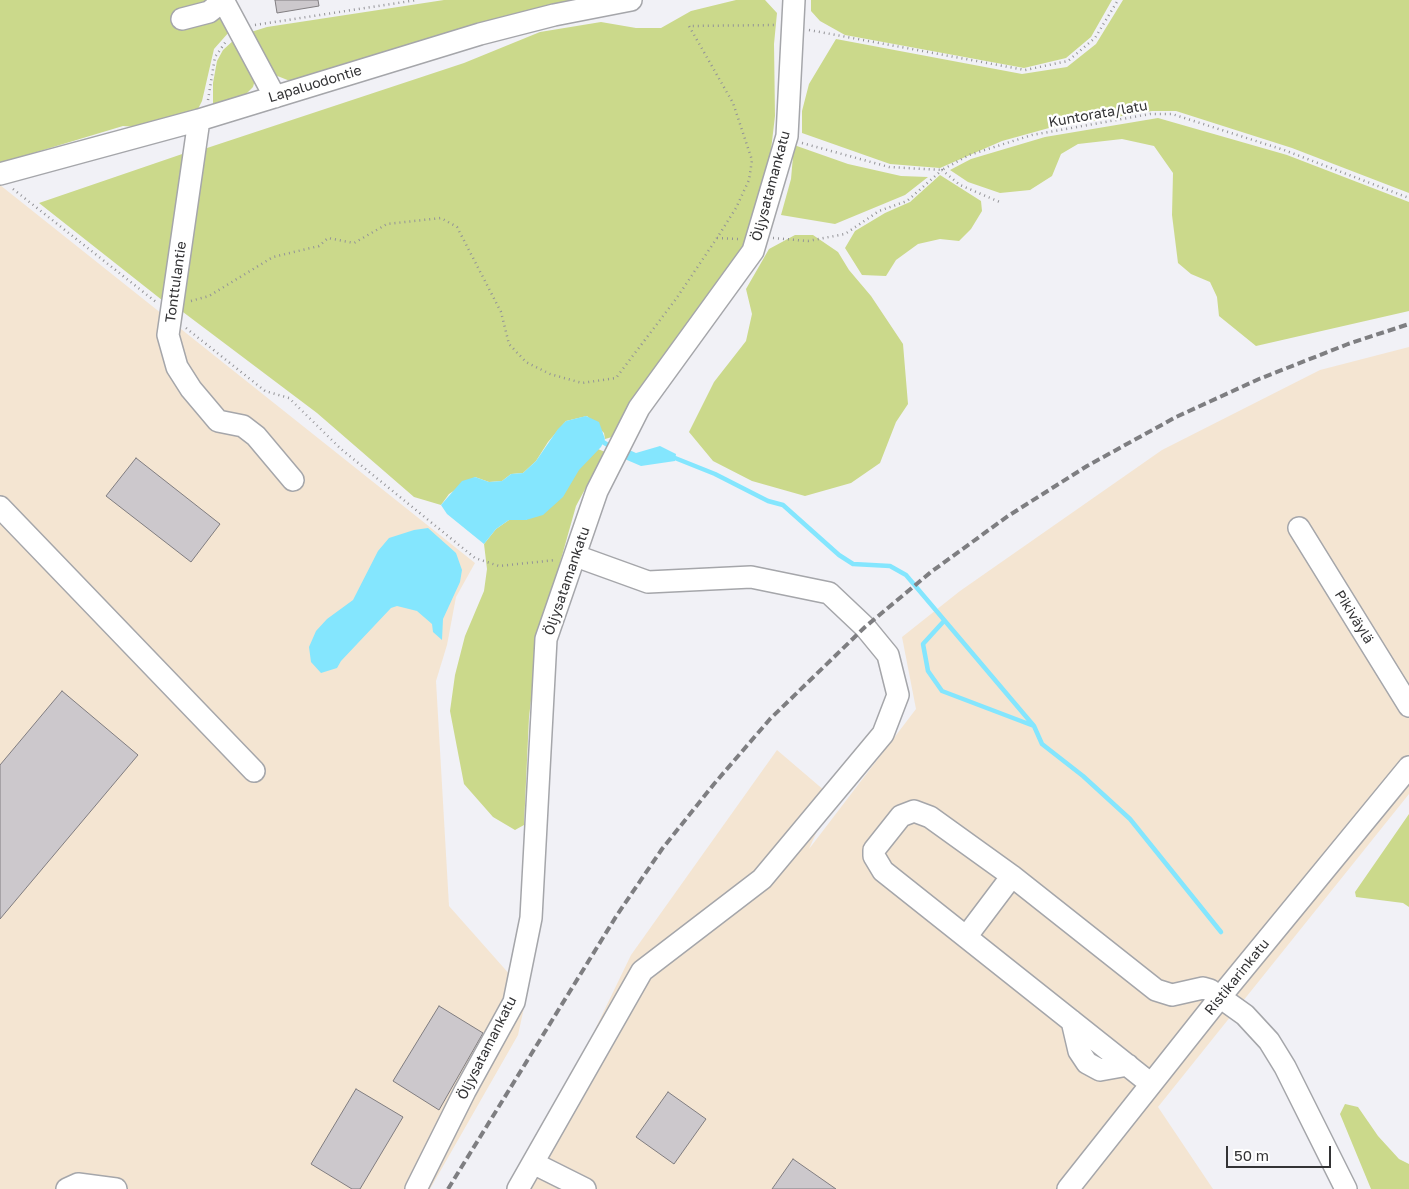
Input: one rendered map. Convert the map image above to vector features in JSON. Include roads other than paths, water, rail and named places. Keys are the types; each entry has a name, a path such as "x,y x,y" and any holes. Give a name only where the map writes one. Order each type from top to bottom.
{"street":[{"path":"182,19 209,12 223,0 275,97"},
{"name":"Lapaluodontie","path":"4,179 480,34 554,15 631,0"},
{"name":"Öljysatamankatu","path":"416,1189 465,1091 514,1002 531,918 546,639 597,491 639,408 753,252 786,139 794,0"},
{"name":"Tonttulantie","path":"202,118 168,335 172,351 177,367 191,390 218,421 243,426 256,436 293,480"},
{"path":"0,507 254,771"},
{"name":"Pikiväylä","path":"1299,528 1409,706"},
{"path":"518,1189 642,972 762,879 882,734 898,695 888,655 865,627 829,594 751,577 648,582 576,556"},
{"name":"Ristikarinkatu","path":"1068,1189 1221,996 1409,767"},
{"path":"1151,1084 882,871 874,856 877,845 901,816 908,812 921,813 930,817 1012,876 1156,990 1172,995 1203,988 1221,996 1251,1021 1273,1048 1285,1067 1346,1189"},
{"path":"966,937 1012,876"},
{"path":"533,1163 585,1189"},
{"path":"67,1189 78,1184 116,1189"}],"water":[{"path":"586,416 599,422 605,439 601,447 579,470 563,497 543,515 526,520 509,520 496,529 484,544 447,514 441,505 462,481 475,477 489,482 502,481 511,474 523,473 536,461 558,429 566,421"},
{"path":"660,446 676,454 675,461 641,466 620,457 625,448 636,453"},
{"path":"428,528 456,553 462,570 460,582 443,619 442,640 433,632 432,624 417,611 397,606 391,608 341,661 337,668 321,673 311,662 309,647 316,631 327,619 353,600 378,551 389,538 414,530"}],"waterway":[{"path":"603,442 611,447"},
{"path":"675,458 715,474 768,501 783,505 839,555 853,564 890,566 906,575 1034,726 1042,744 1083,776 1130,819 1221,932"},
{"path":"944,621 923,644 928,671 942,691 1034,726"}],"railway":[{"path":"448,1189 617,915 662,849 714,784 770,719 865,627 931,572 1008,516 1087,466 1176,417 1259,379 1348,344 1409,324"}]}
